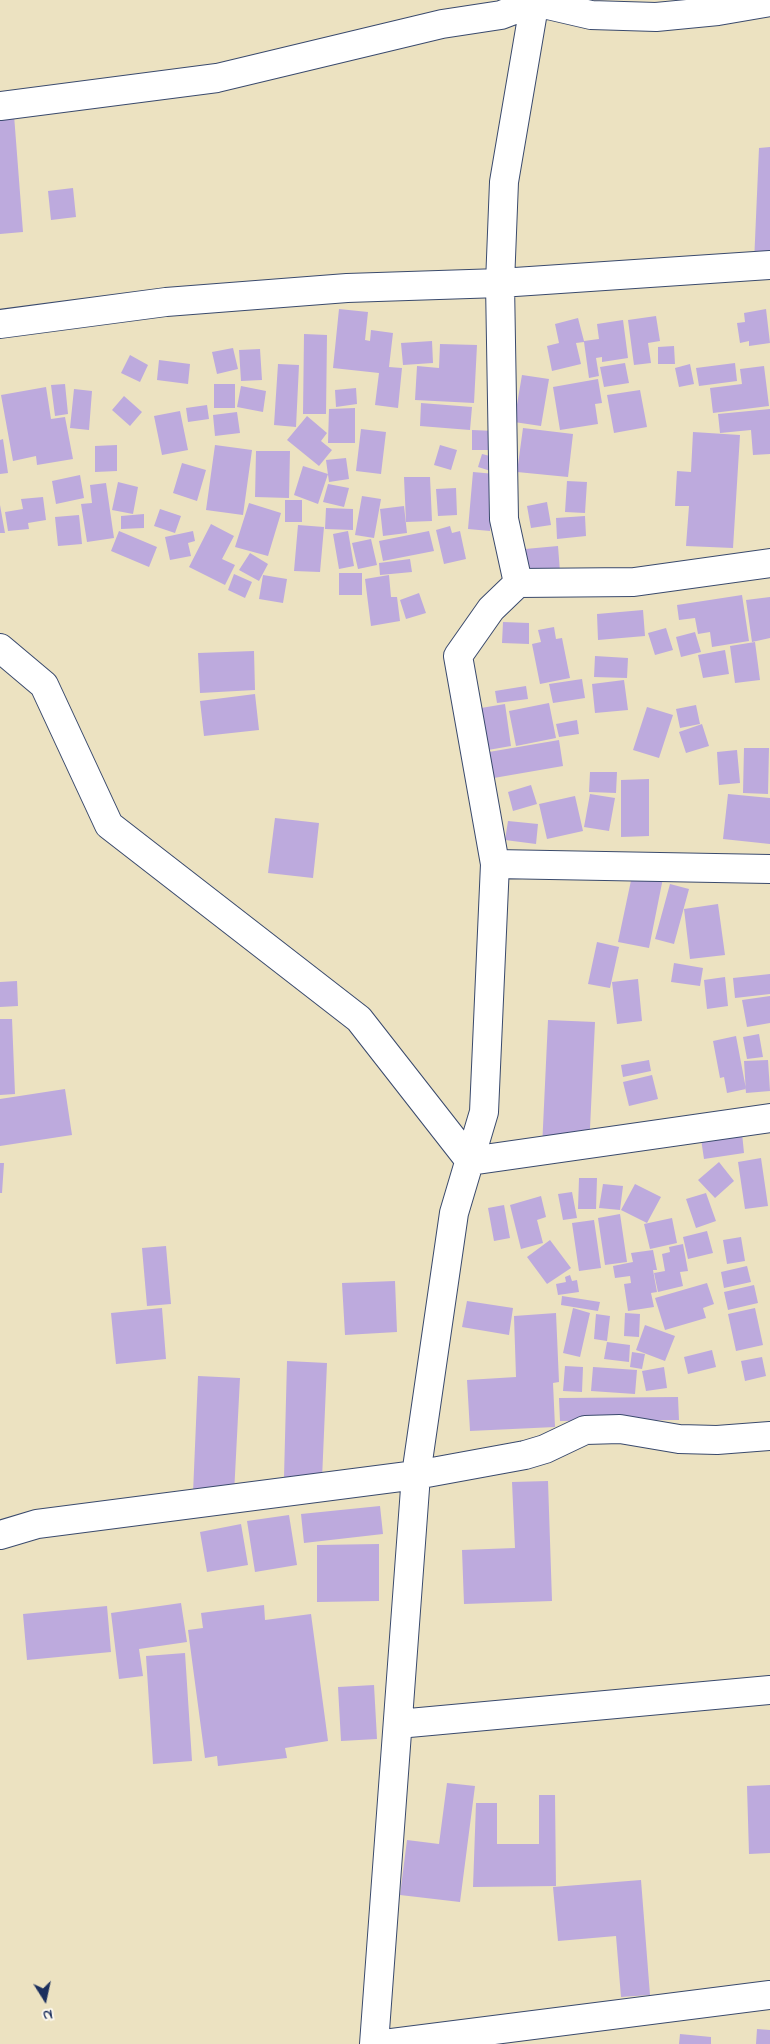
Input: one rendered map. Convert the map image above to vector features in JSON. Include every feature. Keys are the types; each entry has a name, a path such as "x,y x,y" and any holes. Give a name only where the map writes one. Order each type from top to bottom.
{"street":[{"path":"0,106 217,78 442,24 501,15 535,1 591,14 656,17 718,11 770,2"},
{"path":"518,583 504,519 500,283 504,182 535,1"},
{"path":"0,324 166,302 347,288 500,283 770,265"},
{"path":"374,2044 416,1475 454,1213 484,1112 495,864 458,656 491,609 518,583 634,582 770,563"},
{"path":"0,648 44,684 109,825 359,1019 470,1161"},
{"path":"495,864 770,869"},
{"path":"470,1161 770,1118"},
{"path":"0,1535 37,1524 416,1475 525,1456 545,1449 585,1430 620,1429 679,1439 717,1440 770,1436"},
{"path":"398,1724 770,1690"},
{"path":"384,2044 770,1995"}],"building":[{"path":"14,115 23,232 0,234 0,116"},
{"path":"770,147 770,262 754,263 759,148"},
{"path":"73,188 76,217 51,220 48,191"},
{"path":"339,309 368,312 365,340 370,341 371,330 393,333 389,367 402,368 398,408 375,405 379,373 333,368"},
{"path":"766,309 770,343 749,346 749,341 740,343 737,323 745,322 744,313"},
{"path":"656,316 660,341 648,343 651,363 634,365 628,320"},
{"path":"578,318 584,341 599,339 597,324 623,320 628,358 602,362 602,357 596,358 599,376 589,378 584,342 576,343 581,364 552,371 547,346 559,343 555,324"},
{"path":"304,334 327,335 326,414 303,414"},
{"path":"432,341 433,363 403,365 401,343"},
{"path":"440,344 477,345 474,403 415,400 417,366 439,368"},
{"path":"674,346 675,364 658,364 658,347"},
{"path":"233,348 238,369 217,374 212,352"},
{"path":"260,349 262,380 241,381 239,350"},
{"path":"130,355 148,365 140,382 121,373"},
{"path":"159,360 190,364 188,384 157,380"},
{"path":"625,363 629,383 604,387 600,367"},
{"path":"735,363 737,381 699,386 696,368"},
{"path":"278,364 299,365 296,427 274,425"},
{"path":"690,364 694,384 679,387 675,368"},
{"path":"764,366 769,406 713,413 710,388 742,384 740,369"},
{"path":"522,375 549,379 541,426 514,422"},
{"path":"598,379 602,403 595,404 598,424 560,430 553,387"},
{"path":"65,384 68,414 55,416 51,385"},
{"path":"214,384 235,384 235,408 214,408"},
{"path":"241,386 266,391 263,412 237,407"},
{"path":"46,387 51,419 65,417 73,459 37,465 36,456 13,461 1,395"},
{"path":"356,388 357,404 336,407 335,390"},
{"path":"74,389 92,391 89,430 70,428"},
{"path":"640,390 647,427 614,433 607,395"},
{"path":"124,396 142,412 130,426 112,410"},
{"path":"421,403 472,407 470,430 420,426"},
{"path":"207,405 209,419 188,422 186,408"},
{"path":"355,408 355,443 328,443 329,409"},
{"path":"770,409 770,454 753,455 751,430 720,433 718,414"},
{"path":"180,411 188,450 162,455 154,416"},
{"path":"237,412 240,433 215,436 213,415"},
{"path":"307,416 327,433 321,441 332,450 319,466 287,440"},
{"path":"523,428 573,434 568,477 517,472"},
{"path":"361,429 386,432 381,474 356,471"},
{"path":"472,430 495,431 494,450 472,450"},
{"path":"693,432 740,435 733,548 686,546 689,506 675,506 677,471 691,472"},
{"path":"3,439 8,473 0,474 0,440"},
{"path":"117,445 117,471 95,472 95,446"},
{"path":"215,445 252,450 243,515 206,510"},
{"path":"440,445 457,450 451,470 434,465"},
{"path":"256,451 290,451 289,498 255,497"},
{"path":"482,454 498,458 494,472 478,467"},
{"path":"346,458 349,479 329,482 326,460"},
{"path":"182,463 206,470 197,501 173,493"},
{"path":"303,466 328,474 318,504 294,495"},
{"path":"473,472 495,474 490,531 468,529"},
{"path":"80,475 84,498 56,504 52,481"},
{"path":"404,477 430,477 432,521 406,522"},
{"path":"567,481 587,482 585,513 565,512"},
{"path":"118,482 138,487 133,514 112,510"},
{"path":"106,483 114,538 87,542 81,504 92,503 90,485"},
{"path":"328,484 349,488 344,507 323,502"},
{"path":"456,488 457,515 438,516 436,489"},
{"path":"362,496 381,499 374,538 355,535"},
{"path":"43,497 46,520 28,523 29,529 8,531 5,512 23,509 21,499"},
{"path":"285,500 302,500 302,522 285,522"},
{"path":"547,502 551,525 531,528 527,506"},
{"path":"249,503 281,513 268,556 235,547"},
{"path":"0,505 5,533 0,533"},
{"path":"404,506 407,533 383,536 380,509"},
{"path":"326,508 353,509 353,530 325,529"},
{"path":"160,509 181,516 175,533 154,526"},
{"path":"144,514 144,528 121,529 121,516"},
{"path":"79,515 82,544 58,546 55,517"},
{"path":"585,516 586,536 557,539 556,518"},
{"path":"211,524 234,536 222,559 235,565 225,585 189,567"},
{"path":"298,525 324,527 320,572 294,571"},
{"path":"450,526 452,533 460,531 466,559 444,564 436,530"},
{"path":"119,531 157,547 149,567 111,551"},
{"path":"193,531 195,541 188,543 191,556 170,560 165,537"},
{"path":"348,531 354,566 339,569 333,534"},
{"path":"429,531 434,551 383,561 379,541"},
{"path":"371,539 377,565 358,569 352,543"},
{"path":"558,546 560,572 527,574 525,549"},
{"path":"250,553 268,564 259,581 239,570"},
{"path":"410,559 412,572 380,575 379,563"},
{"path":"339,573 362,573 362,595 339,595"},
{"path":"234,574 252,582 245,598 228,590"},
{"path":"263,575 287,579 283,603 259,599"},
{"path":"389,575 391,597 397,597 400,621 371,626 365,579"},
{"path":"419,593 426,613 406,619 400,600"},
{"path":"742,595 749,641 712,647 710,632 698,634 695,618 679,620 677,605"},
{"path":"770,597 770,638 752,642 746,600"},
{"path":"643,610 645,636 598,640 597,614"},
{"path":"503,622 529,623 529,644 502,643"},
{"path":"554,627 556,639 562,638 570,678 540,684 532,644 541,642 538,630"},
{"path":"666,628 673,650 655,655 648,633"},
{"path":"695,632 701,652 681,657 676,637"},
{"path":"755,642 760,680 735,683 730,646"},
{"path":"725,650 729,674 703,678 698,655"},
{"path":"254,651 255,690 200,693 198,653"},
{"path":"595,656 628,658 627,678 594,677"},
{"path":"582,679 585,698 553,703 549,684"},
{"path":"624,680 628,710 595,713 592,684"},
{"path":"526,686 528,699 497,703 495,691"},
{"path":"255,694 259,730 204,736 200,701"},
{"path":"549,703 556,738 516,746 509,711"},
{"path":"505,704 511,746 488,750 481,708"},
{"path":"696,705 700,724 680,728 676,709"},
{"path":"647,707 673,715 659,758 633,750"},
{"path":"577,720 579,734 559,737 556,724"},
{"path":"702,724 709,746 686,753 679,732"},
{"path":"559,740 563,766 488,779 483,753"},
{"path":"744,748 769,748 768,794 743,793"},
{"path":"737,750 740,783 719,785 717,752"},
{"path":"590,772 617,772 616,793 589,792"},
{"path":"649,779 649,836 621,837 621,780"},
{"path":"531,785 537,804 513,811 508,792"},
{"path":"590,794 615,798 609,831 584,827"},
{"path":"728,794 770,798 770,844 723,839"},
{"path":"575,796 583,831 547,839 539,804"},
{"path":"275,818 319,823 313,878 268,873"},
{"path":"508,821 538,824 536,844 505,840"},
{"path":"633,871 663,878 649,948 618,942"},
{"path":"670,884 689,889 674,944 655,939"},
{"path":"718,904 725,955 690,959 684,909"},
{"path":"597,942 619,947 610,988 588,984"},
{"path":"674,963 703,968 700,986 671,982"},
{"path":"770,974 770,994 735,998 733,978"},
{"path":"725,977 728,1006 707,1009 704,980"},
{"path":"638,979 642,1021 617,1024 612,982"},
{"path":"17,981 18,1006 0,1007 0,982"},
{"path":"770,996 770,1023 747,1027 742,1000"},
{"path":"0,1019 12,1019 15,1094 0,1095"},
{"path":"548,1020 595,1022 589,1150 542,1148"},
{"path":"759,1034 763,1057 747,1059 743,1037"},
{"path":"736,1036 746,1089 727,1093 724,1077 720,1078 713,1041"},
{"path":"649,1060 651,1071 623,1077 621,1065"},
{"path":"768,1060 770,1091 746,1093 744,1061"},
{"path":"652,1075 658,1099 629,1106 623,1082"},
{"path":"65,1089 72,1135 0,1146 0,1099"},
{"path":"742,1133 744,1153 704,1159 701,1139"},
{"path":"761,1158 768,1206 745,1209 738,1162"},
{"path":"719,1162 734,1181 715,1198 698,1180"},
{"path":"0,1163 4,1163 2,1193 0,1193"},
{"path":"579,1178 597,1178 596,1209 578,1209"},
{"path":"603,1184 623,1186 620,1210 599,1208"},
{"path":"635,1184 661,1197 647,1223 621,1210"},
{"path":"572,1192 577,1218 563,1220 558,1194"},
{"path":"706,1193 716,1221 696,1228 686,1199"},
{"path":"541,1196 546,1217 537,1220 543,1243 521,1249 510,1205"},
{"path":"504,1205 510,1238 494,1241 488,1208"},
{"path":"620,1214 627,1262 605,1265 598,1218"},
{"path":"672,1218 677,1243 650,1249 644,1224"},
{"path":"594,1220 601,1268 579,1271 572,1223"},
{"path":"707,1231 713,1253 688,1259 683,1237"},
{"path":"741,1237 745,1261 727,1264 723,1240"},
{"path":"550,1240 571,1268 547,1284 527,1257"},
{"path":"683,1244 688,1271 680,1272 683,1286 658,1292 654,1273 665,1271 662,1254 670,1252 669,1247"},
{"path":"166,1246 171,1304 147,1306 142,1248"},
{"path":"653,1250 657,1270 653,1270 657,1292 651,1293 654,1307 628,1311 624,1284 631,1283 630,1276 615,1278 613,1266 633,1262 631,1253"},
{"path":"747,1266 751,1282 724,1288 721,1272"},
{"path":"570,1275 572,1281 577,1280 579,1292 558,1295 556,1284 566,1282 565,1277"},
{"path":"395,1281 397,1332 345,1335 342,1283"},
{"path":"707,1283 714,1304 703,1308 706,1318 665,1330 655,1298"},
{"path":"754,1285 758,1303 728,1310 724,1292"},
{"path":"562,1296 600,1302 598,1311 561,1305"},
{"path":"467,1301 513,1308 509,1335 462,1327"},
{"path":"162,1308 166,1359 116,1364 111,1313"},
{"path":"573,1308 590,1313 580,1357 563,1353"},
{"path":"755,1308 763,1345 736,1351 728,1314"},
{"path":"556,1313 559,1382 553,1383 555,1427 470,1431 467,1380 516,1377 514,1316"},
{"path":"625,1313 640,1314 639,1337 624,1336"},
{"path":"596,1314 610,1316 607,1341 594,1339"},
{"path":"645,1325 675,1336 665,1361 636,1350"},
{"path":"607,1342 630,1345 629,1362 604,1359"},
{"path":"712,1350 716,1367 688,1374 684,1357"},
{"path":"632,1352 645,1354 642,1369 630,1367"},
{"path":"762,1357 766,1376 745,1381 741,1361"},
{"path":"287,1361 327,1363 322,1479 284,1477"},
{"path":"565,1366 583,1367 582,1392 563,1391"},
{"path":"593,1367 637,1370 635,1394 591,1391"},
{"path":"664,1367 667,1388 646,1391 642,1371"},
{"path":"198,1376 240,1378 234,1494 193,1493"},
{"path":"678,1397 679,1420 560,1421 559,1398"},
{"path":"548,1481 552,1601 464,1604 462,1550 515,1548 512,1482"},
{"path":"380,1506 383,1534 304,1543 301,1514"},
{"path":"289,1515 297,1565 255,1572 247,1521"},
{"path":"241,1524 248,1565 207,1572 200,1532"},
{"path":"379,1544 379,1601 317,1602 317,1545"},
{"path":"181,1603 187,1642 139,1649 143,1676 119,1679 111,1613"},
{"path":"264,1605 265,1620 311,1614 328,1741 285,1748 287,1758 218,1766 217,1756 205,1758 188,1630 203,1628 201,1613"},
{"path":"107,1606 111,1652 27,1660 23,1614"},
{"path":"185,1653 192,1761 153,1764 146,1656"},
{"path":"374,1685 377,1739 341,1741 338,1687"},
{"path":"447,1783 475,1786 460,1902 400,1895 407,1840 439,1844"},
{"path":"770,1785 770,1853 749,1854 747,1786"},
{"path":"539,1795 555,1795 556,1886 473,1887 476,1803 497,1803 497,1844 539,1844"},
{"path":"641,1880 650,1995 621,1997 616,1936 558,1941 553,1887"},
{"path":"757,2029 770,2030 770,2044 756,2044"},
{"path":"680,2034 711,2037 711,2044 679,2044"}]}
